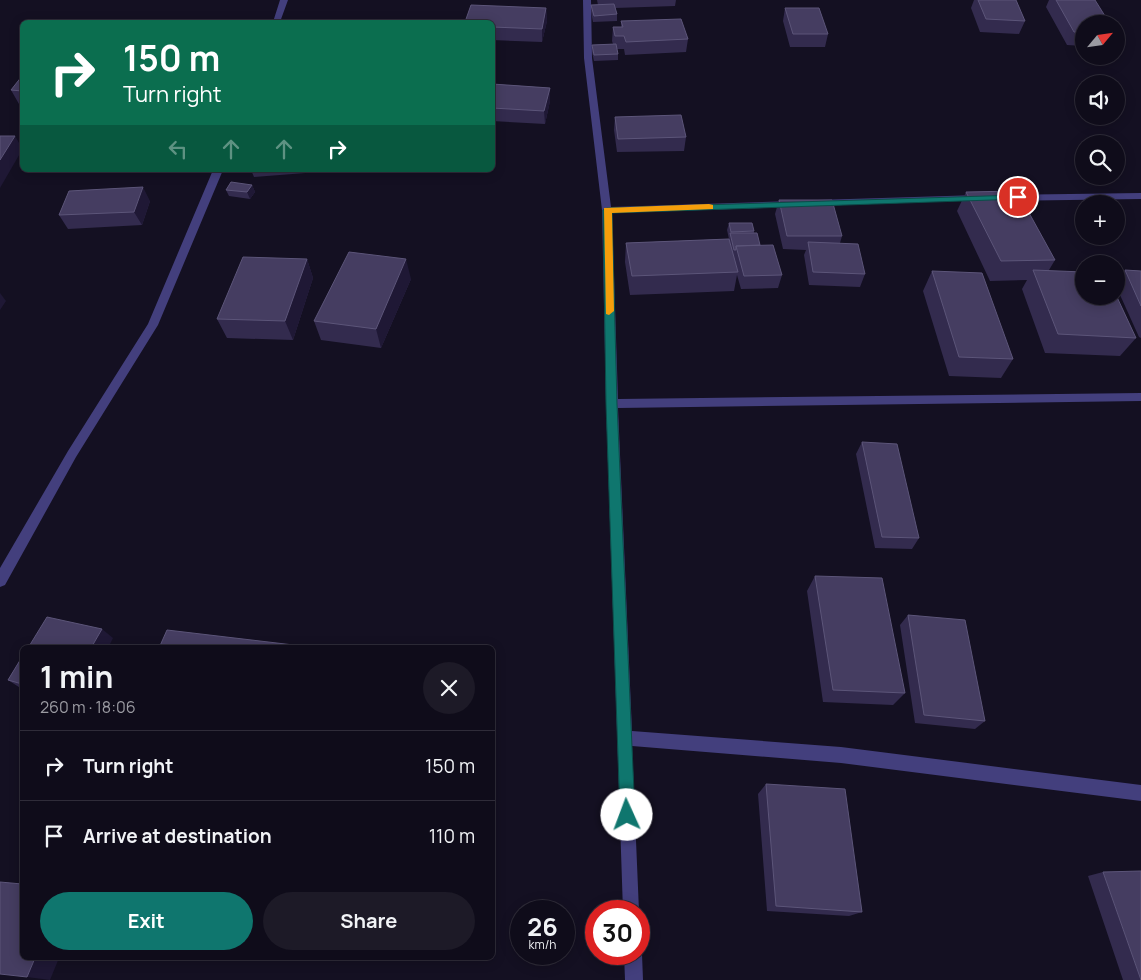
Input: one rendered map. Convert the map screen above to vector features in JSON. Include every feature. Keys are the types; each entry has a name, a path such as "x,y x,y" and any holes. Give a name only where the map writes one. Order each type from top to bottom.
{"street":[{"path":"277,20 284,0"},
{"path":"587,0 588,58 607,210 612,404 631,900"},
{"path":"0,581 72,454 154,325 217,172"},
{"path":"607,210 982,198 1141,196"},
{"path":"612,404 1141,397"},
{"path":"624,738 841,755 1141,793"},
{"path":"633,965 634,980"}],"building":[{"path":"978,0 1016,0 1025,21 986,19"},
{"path":"1056,0 1095,0 1104,15 1075,15 1074,32"},
{"path":"614,4 617,14 594,16 591,5"},
{"path":"471,5 546,8 542,29 495,27 495,20 466,20"},
{"path":"785,8 819,8 828,34 793,34"},
{"path":"681,19 688,39 626,42 624,36 615,36 613,27 623,27 621,21"},
{"path":"616,44 618,54 594,55 592,45"},
{"path":"20,79 20,91 11,90"},
{"path":"495,84 550,88 544,111 495,108"},
{"path":"681,115 686,137 618,139 615,117"},
{"path":"0,136 15,136 0,160"},
{"path":"231,182 252,185 247,192 226,190"},
{"path":"143,187 134,212 59,215 69,191"},
{"path":"1017,191 1055,260 1001,261 966,192"},
{"path":"779,200 832,200 842,236 787,236"},
{"path":"729,223 752,223 754,231 731,232"},
{"path":"730,233 757,233 760,245 736,246 736,250 734,250"},
{"path":"729,239 738,272 632,276 626,243"},
{"path":"808,242 858,244 865,274 813,272"},
{"path":"773,245 782,275 744,276 736,246"},
{"path":"349,252 406,259 376,329 314,321"},
{"path":"243,257 307,259 285,321 217,319"},
{"path":"1033,270 1075,272 1075,305 1121,305 1136,338 1058,334"},
{"path":"1125,270 1141,271 1141,306"},
{"path":"932,271 982,273 1013,359 959,357"},
{"path":"862,442 897,444 919,538 882,537"},
{"path":"815,576 882,578 905,693 833,690"},
{"path":"908,615 965,620 985,721 924,715"},
{"path":"47,617 102,629 93,645 30,645"},
{"path":"167,630 294,645 160,645"},
{"path":"20,660 20,683 8,680"},
{"path":"766,784 845,789 862,912 776,906"},
{"path":"1141,871 1141,980 1103,872"},
{"path":"0,882 20,884 20,960 34,960 27,977 0,974"}],"slow traffic":[{"path":"609,311 607,210 709,207"}],"route":[{"path":"627,815 607,210 1018,197"}]}
